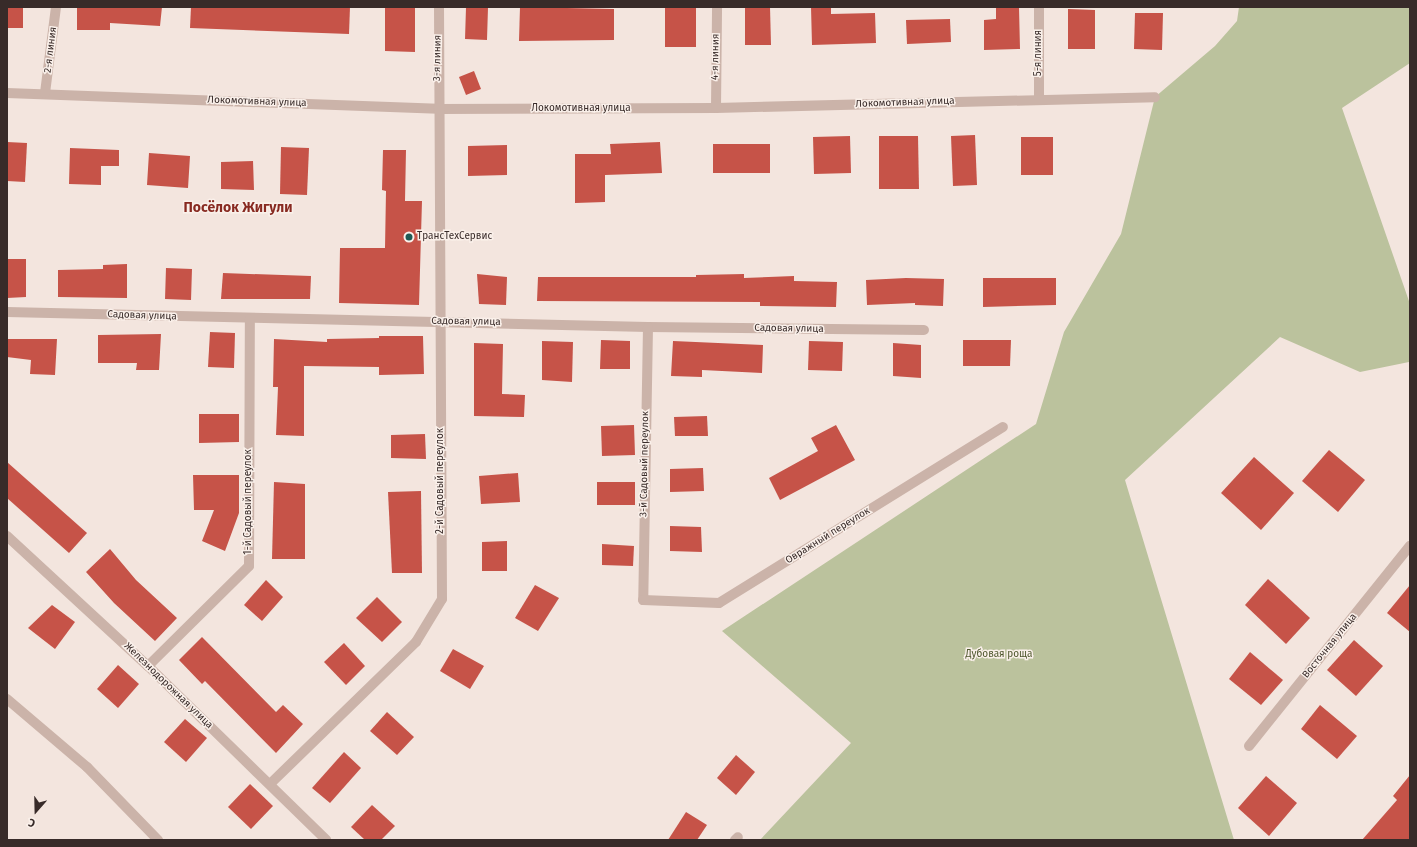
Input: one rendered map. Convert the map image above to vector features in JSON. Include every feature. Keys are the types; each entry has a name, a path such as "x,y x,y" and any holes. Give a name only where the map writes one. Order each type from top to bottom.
{"street":[{"name":"2-я линия","path":"45,93 56,7"},
{"name":"3-я линия","path":"438,109 439,7"},
{"name":"4-я линия","path":"716,108 717,7"},
{"name":"5-я линия","path":"1039,7 1039,99"},
{"name":"Локомотивная улица","path":"7,93 45,93 438,109 716,108 1155,97"},
{"name":"2-й Садовый переулок","path":"270,784 416,642 442,598 438,109"},
{"name":"Садовая улица","path":"7,312 250,319 648,327 924,330"},
{"name":"1-й Садовый переулок","path":"148,666 249,566 250,319"},
{"name":"3-й Садовый переулок","path":"642,600 648,327"},
{"name":"Овражный переулок","path":"642,600 719,604 1003,427"},
{"name":"Железнодорожная улица","path":"7,536 148,666 326,840"},
{"name":"Восточная улица","path":"1250,746 1410,546"},
{"path":"7,699 87,767 158,840"}],"green space":[{"name":"Дубовая роща","path":"1239,7 1410,7 1410,63 1342,108 1410,304 1410,356 1409,362 1360,372 1280,337 1125,480 1234,840 760,840 851,743 722,631 1036,424 1064,332 1121,234 1155,97 1215,46 1237,21"}],"building":[{"path":"7,7 23,7 23,28 7,28"},
{"path":"77,7 162,7 160,26 110,23 110,30 77,30"},
{"path":"191,7 350,7 349,34 190,28"},
{"path":"466,7 488,7 487,40 465,39"},
{"path":"520,7 614,9 614,40 519,41"},
{"path":"665,7 696,7 696,47 665,47"},
{"path":"745,7 770,7 771,45 745,45"},
{"path":"811,7 831,7 831,14 875,13 876,43 812,45"},
{"path":"996,7 1019,7 1020,49 984,50 984,20 996,19"},
{"path":"385,8 415,8 415,52 385,51"},
{"path":"1068,9 1095,10 1095,49 1068,49"},
{"path":"1135,13 1163,13 1162,50 1134,49"},
{"path":"950,19 951,42 907,44 906,20"},
{"path":"474,71 481,89 466,95 459,77"},
{"path":"975,135 977,185 953,186 951,136"},
{"path":"850,136 851,173 814,174 813,137"},
{"path":"879,136 918,136 919,189 879,189"},
{"path":"1021,137 1053,137 1053,175 1021,175"},
{"path":"7,142 27,143 25,182 7,181"},
{"path":"660,142 662,173 605,175 605,202 575,203 575,154 611,154 610,144"},
{"path":"713,144 770,144 770,173 713,173"},
{"path":"507,145 507,175 468,176 468,146"},
{"path":"281,147 309,148 307,195 280,194"},
{"path":"70,148 119,150 119,166 101,166 101,185 69,184"},
{"path":"383,150 406,150 405,201 422,201 419,305 339,303 340,248 385,248 386,191 382,190"},
{"path":"149,153 190,156 188,188 147,185"},
{"path":"253,161 254,190 221,189 221,162"},
{"path":"7,259 26,259 26,297 7,298"},
{"path":"127,264 127,298 58,297 58,270 103,269 103,265"},
{"path":"166,268 192,269 191,300 165,299"},
{"path":"223,273 311,276 310,299 221,299"},
{"path":"477,274 507,277 506,305 479,304"},
{"path":"744,274 744,278 794,276 794,281 837,282 836,307 760,306 760,302 537,301 538,277 696,277 696,275"},
{"path":"906,278 944,279 943,306 915,305 915,303 867,305 866,280"},
{"path":"983,278 1056,278 1056,305 983,307"},
{"path":"210,332 235,333 234,368 208,367"},
{"path":"161,334 159,370 136,370 137,363 98,363 98,335"},
{"path":"379,336 423,336 424,374 379,375 379,367 304,366 304,436 276,435 278,387 273,387 274,339 327,342 327,339 379,338"},
{"path":"7,339 57,339 55,375 30,374 31,360 7,357"},
{"path":"601,340 630,341 630,369 600,369"},
{"path":"963,340 1011,340 1010,366 963,366"},
{"path":"542,341 573,342 572,382 542,380"},
{"path":"673,341 763,345 762,373 702,370 702,377 671,376"},
{"path":"809,341 843,342 842,371 808,370"},
{"path":"474,343 503,344 502,394 525,395 524,417 474,416"},
{"path":"893,343 921,345 921,378 893,376"},
{"path":"199,414 239,414 239,442 199,443"},
{"path":"707,416 708,436 675,436 674,417"},
{"path":"634,425 635,455 602,456 601,426"},
{"path":"836,425 855,460 780,500 769,478 818,451 811,438"},
{"path":"425,434 426,459 391,458 391,435"},
{"path":"1329,450 1365,480 1338,512 1302,481"},
{"path":"1254,457 1294,493 1261,530 1221,493"},
{"path":"7,462 87,533 69,553 7,498"},
{"path":"703,468 704,491 670,492 670,469"},
{"path":"518,473 520,502 481,504 479,476"},
{"path":"193,475 239,475 239,513 225,551 202,541 214,510 194,510"},
{"path":"274,482 305,484 305,559 272,559"},
{"path":"597,482 635,482 635,505 597,505"},
{"path":"421,491 422,573 392,573 388,492"},
{"path":"670,526 701,527 702,552 670,551"},
{"path":"507,541 507,571 482,571 482,542"},
{"path":"602,544 634,546 633,566 602,565"},
{"path":"110,549 136,580 177,618 155,641 114,603 86,572"},
{"path":"1268,579 1310,618 1286,644 1245,605"},
{"path":"266,580 283,597 262,621 244,605"},
{"path":"535,585 559,598 538,631 515,618"},
{"path":"1410,585 1410,632 1387,613"},
{"path":"377,597 402,622 382,642 356,618"},
{"path":"52,605 75,622 55,649 28,628"},
{"path":"202,637 276,712 283,705 303,724 276,753 205,681 202,684 179,660"},
{"path":"1354,640 1383,666 1356,696 1327,670"},
{"path":"344,643 365,666 346,685 324,662"},
{"path":"453,649 484,666 470,689 440,671"},
{"path":"1250,652 1283,680 1261,705 1229,679"},
{"path":"118,665 139,684 118,708 97,689"},
{"path":"1320,705 1357,736 1337,759 1301,729"},
{"path":"387,712 414,737 397,755 370,731"},
{"path":"185,719 207,738 186,762 164,742"},
{"path":"344,752 361,768 330,803 312,788"},
{"path":"736,755 755,772 736,795 717,778"},
{"path":"1410,775 1410,840 1362,840 1397,800 1393,796"},
{"path":"1266,776 1297,803 1269,836 1238,808"},
{"path":"250,784 273,806 251,829 228,807"},
{"path":"372,805 395,826 381,840 365,840 351,827"},
{"path":"686,812 707,825 697,840 668,840"}],"place":[{"name":"ТрансТехСервис","path":"409,237"}],"district":[{"name":"Посёлок Жигули","path":"238,208"}]}
